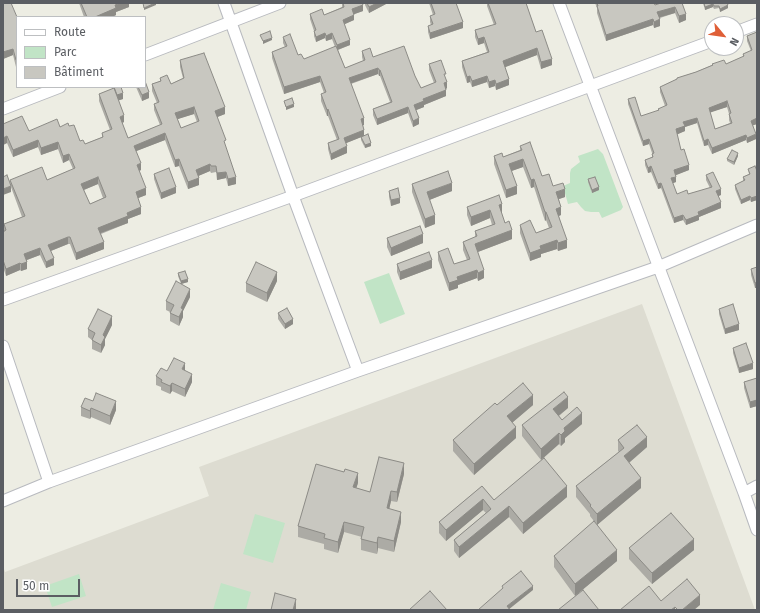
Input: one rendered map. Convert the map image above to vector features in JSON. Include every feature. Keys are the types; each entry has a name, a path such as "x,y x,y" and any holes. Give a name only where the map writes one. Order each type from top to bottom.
{"street":[{"path":"224,3 293,196 358,371"},
{"path":"146,55 280,3"},
{"path":"559,3 757,530"},
{"path":"744,29 757,24"},
{"path":"3,300 293,196 704,44"},
{"path":"3,109 57,88"},
{"path":"3,501 50,482 358,371 658,267 757,225"},
{"path":"3,346 50,482"},
{"path":"744,493 757,486"}],"shaded area":[{"path":"642,304 755,610 3,610 3,566 5,572 209,496 199,467"}],"green space":[{"path":"598,149 603,154 623,207 621,210 602,218 599,212 585,211 577,202 568,204 563,186 570,183 571,169 580,162 578,156"},
{"path":"389,273 405,314 380,324 364,282"},
{"path":"255,514 285,523 273,563 243,554"},
{"path":"79,574 86,596 52,607 45,586"},
{"path":"221,583 251,592 246,610 213,610"}],"building":[{"path":"3,3 11,3 17,16 16,60 13,49 3,52"},
{"path":"81,3 121,3 115,5 116,8 97,16 87,16"},
{"path":"143,3 155,3 144,8"},
{"path":"343,3 362,3 363,5 352,9 354,15 343,20 350,40 337,45 332,33 326,36 325,33 316,37 314,31 316,30 310,14 322,9 324,15 344,7"},
{"path":"367,3 377,3 369,7"},
{"path":"431,3 456,3 463,22 430,33 428,26 433,24 430,16 435,14"},
{"path":"488,3 526,3 536,32 542,30 552,59 541,62 537,48 503,61 509,79 496,84 495,80 489,82 487,76 472,81 470,76 467,77 462,61 489,52 484,37 478,39 475,30 496,24"},
{"path":"597,3 654,3 655,5 661,3 682,3 686,14 679,16 675,7 657,12 660,19 654,22 653,19 606,35"},
{"path":"704,3 727,3 728,5 720,9 719,6 714,6 713,4 705,7"},
{"path":"270,31 272,38 263,41 260,35"},
{"path":"757,32 757,118 751,121 756,134 747,138 746,135 712,148 708,139 704,141 697,118 683,122 685,126 676,129 681,150 684,149 689,165 674,170 676,177 671,178 677,194 687,190 688,194 712,187 706,175 713,172 721,189 716,191 721,202 698,212 699,215 686,220 683,215 674,218 661,183 658,184 651,166 648,168 645,160 653,157 652,154 654,153 649,139 643,141 628,99 635,97 641,116 659,110 658,109 667,105 660,87 677,78 713,65 712,64 724,60 726,64 744,56 744,54 752,50 747,36","holes":["727,101 731,113 729,114 732,123 715,129 709,108"]},
{"path":"290,34 298,55 301,54 304,59 336,46 345,68 365,60 362,51 370,48 373,57 404,46 421,88 436,82 429,64 441,60 446,74 444,74 447,82 444,83 446,90 423,99 424,101 414,105 419,118 413,121 408,107 377,119 373,109 392,102 380,70 378,68 349,78 364,118 361,119 364,130 344,138 347,146 331,154 328,143 339,139 321,94 326,92 320,76 284,87 272,52 287,46 283,37"},
{"path":"204,53 225,107 215,111 226,140 224,141 236,177 228,179 226,172 217,173 216,166 211,166 210,164 196,170 199,178 188,182 179,159 175,160 165,133 134,146 141,163 137,165 146,188 136,192 141,207 127,213 128,216 98,228 104,242 76,253 70,237 68,237 48,245 54,258 46,262 40,248 24,254 27,262 20,263 6,269 3,260 3,232 6,230 4,224 25,216 10,180 42,167 47,180 75,168 69,154 63,156 58,142 41,148 38,140 13,150 7,136 3,138 3,124 22,116 29,131 57,119 60,127 68,123 69,126 74,125 80,141 83,140 85,144 103,137 102,133 112,129 99,94 114,88 124,115 120,117 128,138 162,124 154,104 159,102 152,84 161,81 160,78 167,75 171,84 184,78 180,60","holes":["194,107 199,121 181,128 175,113","98,177 106,197 90,204 81,184"]},
{"path":"146,84 149,92 142,95 138,88 146,88"},
{"path":"114,88 121,88 123,93 117,95"},
{"path":"292,98 294,104 286,107 284,101"},
{"path":"368,134 371,143 365,145 361,137"},
{"path":"530,142 542,176 549,174 553,186 563,183 565,189 556,192 561,207 556,209 567,240 558,243 557,240 540,246 541,249 530,253 520,225 530,220 536,233 552,227 545,212 534,179 531,180 523,159 509,164 517,186 506,190 494,156 502,153 503,157 522,150 520,146"},
{"path":"732,150 738,153 734,162 727,159"},
{"path":"755,166 757,171 757,196 751,198 750,196 741,200 735,185 745,180 743,177 750,174 748,169"},
{"path":"169,168 176,187 161,193 154,174"},
{"path":"448,171 452,183 427,192 435,215 425,219 412,184"},
{"path":"7,175 11,186 3,189 3,177"},
{"path":"595,177 599,187 592,190 588,179"},
{"path":"398,188 400,198 391,200 389,191"},
{"path":"499,195 502,204 499,205 505,223 509,221 512,230 475,244 484,270 478,273 477,270 457,277 458,280 449,283 438,252 448,248 454,264 470,259 463,242 477,236 475,231 495,224 490,210 471,217 467,207"},
{"path":"420,226 423,234 391,248 387,238"},
{"path":"429,252 432,260 400,272 397,264"},
{"path":"256,262 277,272 267,293 246,283"},
{"path":"757,267 757,282 755,283 751,269"},
{"path":"185,271 188,279 181,281 178,273"},
{"path":"176,281 190,289 181,308 183,309 179,317 170,313 174,305 166,301"},
{"path":"733,304 739,324 725,329 719,309"},
{"path":"287,308 293,319 285,324 278,313"},
{"path":"98,309 112,316 103,335 105,337 101,345 92,340 95,333 88,329"},
{"path":"746,343 753,363 739,368 733,348"},
{"path":"174,358 185,363 182,369 192,374 185,389 172,383 170,386 161,382 162,380 156,376 161,368 167,371"},
{"path":"757,378 757,400 750,402 744,382"},
{"path":"523,383 533,395 507,416 516,427 474,464 453,440 495,403 497,405"},
{"path":"564,392 568,397 553,409 562,420 577,407 582,413 564,428 565,431 561,435 559,433 541,449 522,425"},
{"path":"96,393 116,401 110,416 91,408 90,411 81,407 85,398 93,401"},
{"path":"637,425 647,437 624,456 641,478 597,514 576,486 624,448 618,440"},
{"path":"379,457 404,463 397,492 391,491 387,508 401,512 394,541 378,537 377,543 361,539 364,527 344,522 338,542 324,538 325,534 298,526 316,464 344,472 345,469 358,473 353,487 370,492"},
{"path":"544,458 567,486 523,523 509,506 459,547 454,540 491,509 483,499 446,530 439,522 482,486 494,500"},
{"path":"671,513 694,539 652,573 629,548"},
{"path":"594,521 617,550 575,584 554,556"},
{"path":"521,571 533,586 507,606 510,610 478,610 503,588 502,586"},
{"path":"687,579 700,595 682,610 678,610 675,607 671,610 620,610 649,586 661,601"},
{"path":"583,590 599,610 558,610"},
{"path":"430,591 447,610 409,610"},
{"path":"275,593 296,599 293,610 271,610"}]}
